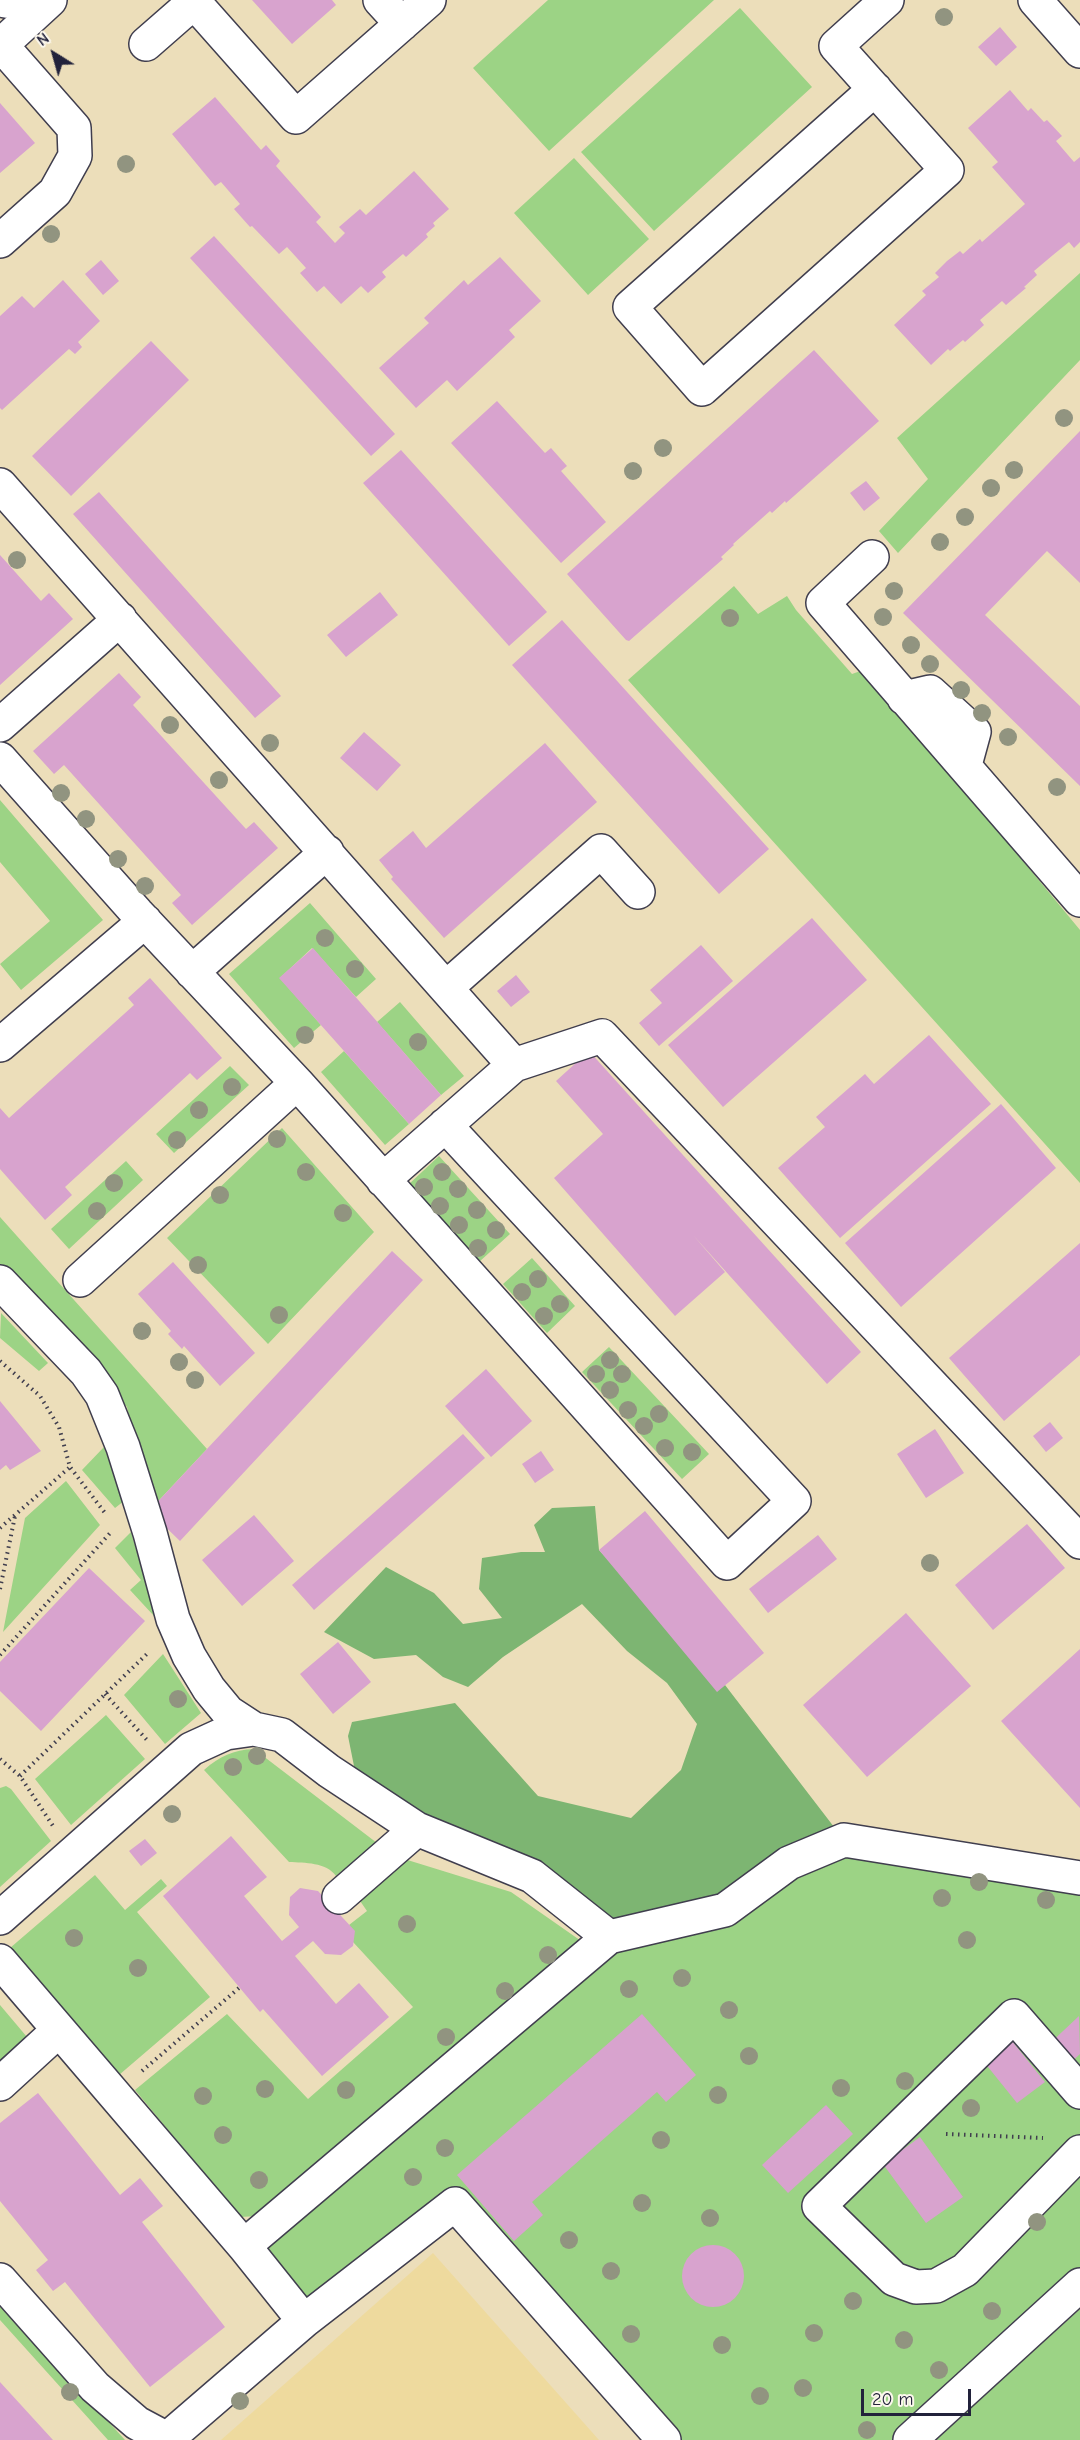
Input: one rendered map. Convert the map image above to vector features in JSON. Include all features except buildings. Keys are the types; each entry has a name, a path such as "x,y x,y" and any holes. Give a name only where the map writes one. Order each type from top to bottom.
{"street":[{"path":"0,0 45,2"},
{"path":"380,0 402,24"},
{"path":"146,45 194,2 296,117 429,0"},
{"path":"875,89 630,307 702,389 947,170 875,89 836,46 887,0"},
{"path":"1035,0 1080,51"},
{"path":"0,241 55,192 75,156 74,128 0,45 45,2"},
{"path":"0,484 514,1065"},
{"path":"872,557 823,603 1080,900"},
{"path":"0,725 120,619"},
{"path":"0,759 145,921 297,1083 727,1563 794,1501 445,1125"},
{"path":"447,987 601,851 638,892"},
{"path":"192,972 327,852"},
{"path":"0,1045 145,921"},
{"path":"383,1180 514,1065 602,1036 1080,1542"},
{"path":"81,1280 297,1083"},
{"path":"2,1289 86,1372 102,1395 123,1447 176,1626 189,1656 209,1689 228,1712 254,1729"},
{"path":"0,1918 191,1749 226,1733 254,1729 282,1735 329,1771 417,1829 532,1876 609,1937"},
{"path":"339,1897 417,1829"},
{"path":"244,2246 609,1937 725,1910 789,1863 844,1840 1080,1878"},
{"path":"0,1961 244,2246 304,2321"},
{"path":"1079,2154 1054,2176 965,2270 936,2286 916,2287 894,2279 819,2206 1014,2016 1080,2092"},
{"path":"0,2084 59,2030"},
{"path":"0,2280 95,2387 137,2423 166,2439 304,2321 454,2204 664,2440"},
{"path":"909,2440 1080,2285"}],"path":[{"path":"0,1362 40,1396 59,1427 70,1467 109,1518"},
{"path":"0,1528 70,1467"},
{"path":"0,1589 15,1515"},
{"path":"0,1655 115,1527"},
{"path":"20,1776 176,1626"},
{"path":"105,1694 171,1766"},
{"path":"0,1759 20,1776 72,1854"},
{"path":"0,1770 6,1764"},
{"path":"114,2095 239,1988"},
{"path":"895,2132 1045,2138"}],"green space":[{"path":"548,0 714,0 549,151 473,68"},
{"path":"740,8 812,87 654,231 581,152"},
{"path":"574,158 649,239 588,295 514,213"},
{"path":"1080,273 1080,360 898,553 879,531 928,479 897,438"},
{"path":"734,586 758,614 787,596 796,610 852,674 866,669 880,695 980,809 1080,930 1080,1183 628,680"},
{"path":"0,800 103,920 21,990 0,964 50,921 0,862"},
{"path":"310,903 376,979 356,997 312,948 280,978 321,1025 294,1048 229,974"},
{"path":"400,1002 464,1076 441,1095 377,1022"},
{"path":"344,1051 409,1124 385,1145 321,1072"},
{"path":"230,1066 249,1085 174,1153 156,1134"},
{"path":"282,1128 374,1232 268,1344 167,1238"},
{"path":"439,1156 510,1234 479,1262 408,1185"},
{"path":"126,1161 143,1180 69,1249 51,1229"},
{"path":"0,1217 207,1449 149,1511 127,1407 0,1270"},
{"path":"532,1258 575,1306 547,1333 503,1284"},
{"path":"1,1313 48,1363 39,1371 0,1338"},
{"path":"609,1347 709,1454 682,1479 582,1372"},
{"path":"104,1447 124,1501 115,1508 82,1470"},
{"path":"66,1481 100,1525 3,1632 25,1518"},
{"path":"595,1506 599,1550 725,1685 844,1840 716,1906 610,1921 422,1820 355,1771 348,1736 352,1722 455,1703 538,1796 631,1818 681,1770 697,1724 667,1683 627,1651 582,1604 503,1657 468,1687 443,1677 416,1655 374,1659 324,1632 386,1567 434,1593 463,1624 502,1618 479,1589 482,1558 521,1552 545,1552 534,1525 552,1508"},
{"path":"131,1532 154,1616 130,1590 141,1580 115,1548"},
{"path":"163,1654 201,1713 165,1744 124,1695"},
{"path":"106,1715 145,1759 71,1825 35,1779"},
{"path":"254,1749 377,1843 336,1876 332,1871 321,1866 289,1862 204,1770 227,1755"},
{"path":"6,1786 11,1789 51,1841 0,1887 0,1788"},
{"path":"844,1840 1080,1878 1080,2285 910,2440 664,2440 455,2204 304,2321 244,2246 609,1937"},
{"path":"401,1858 511,1892 584,1943 258,2216 240,2217 135,2090 227,2014 308,2099 413,2007 353,1942 349,1925 367,1911 358,1898"},
{"path":"95,1875 125,1910 161,1879 167,1886 137,1912 210,1997 119,2075 10,1948"},
{"path":"0,2005 27,2037 0,2064"},
{"path":"0,2302 125,2440 108,2440 0,2320"},
{"path":"1080,2309 1080,2440 936,2440"}],"sand":[{"path":"433,2253 599,2440 221,2440"}]}
